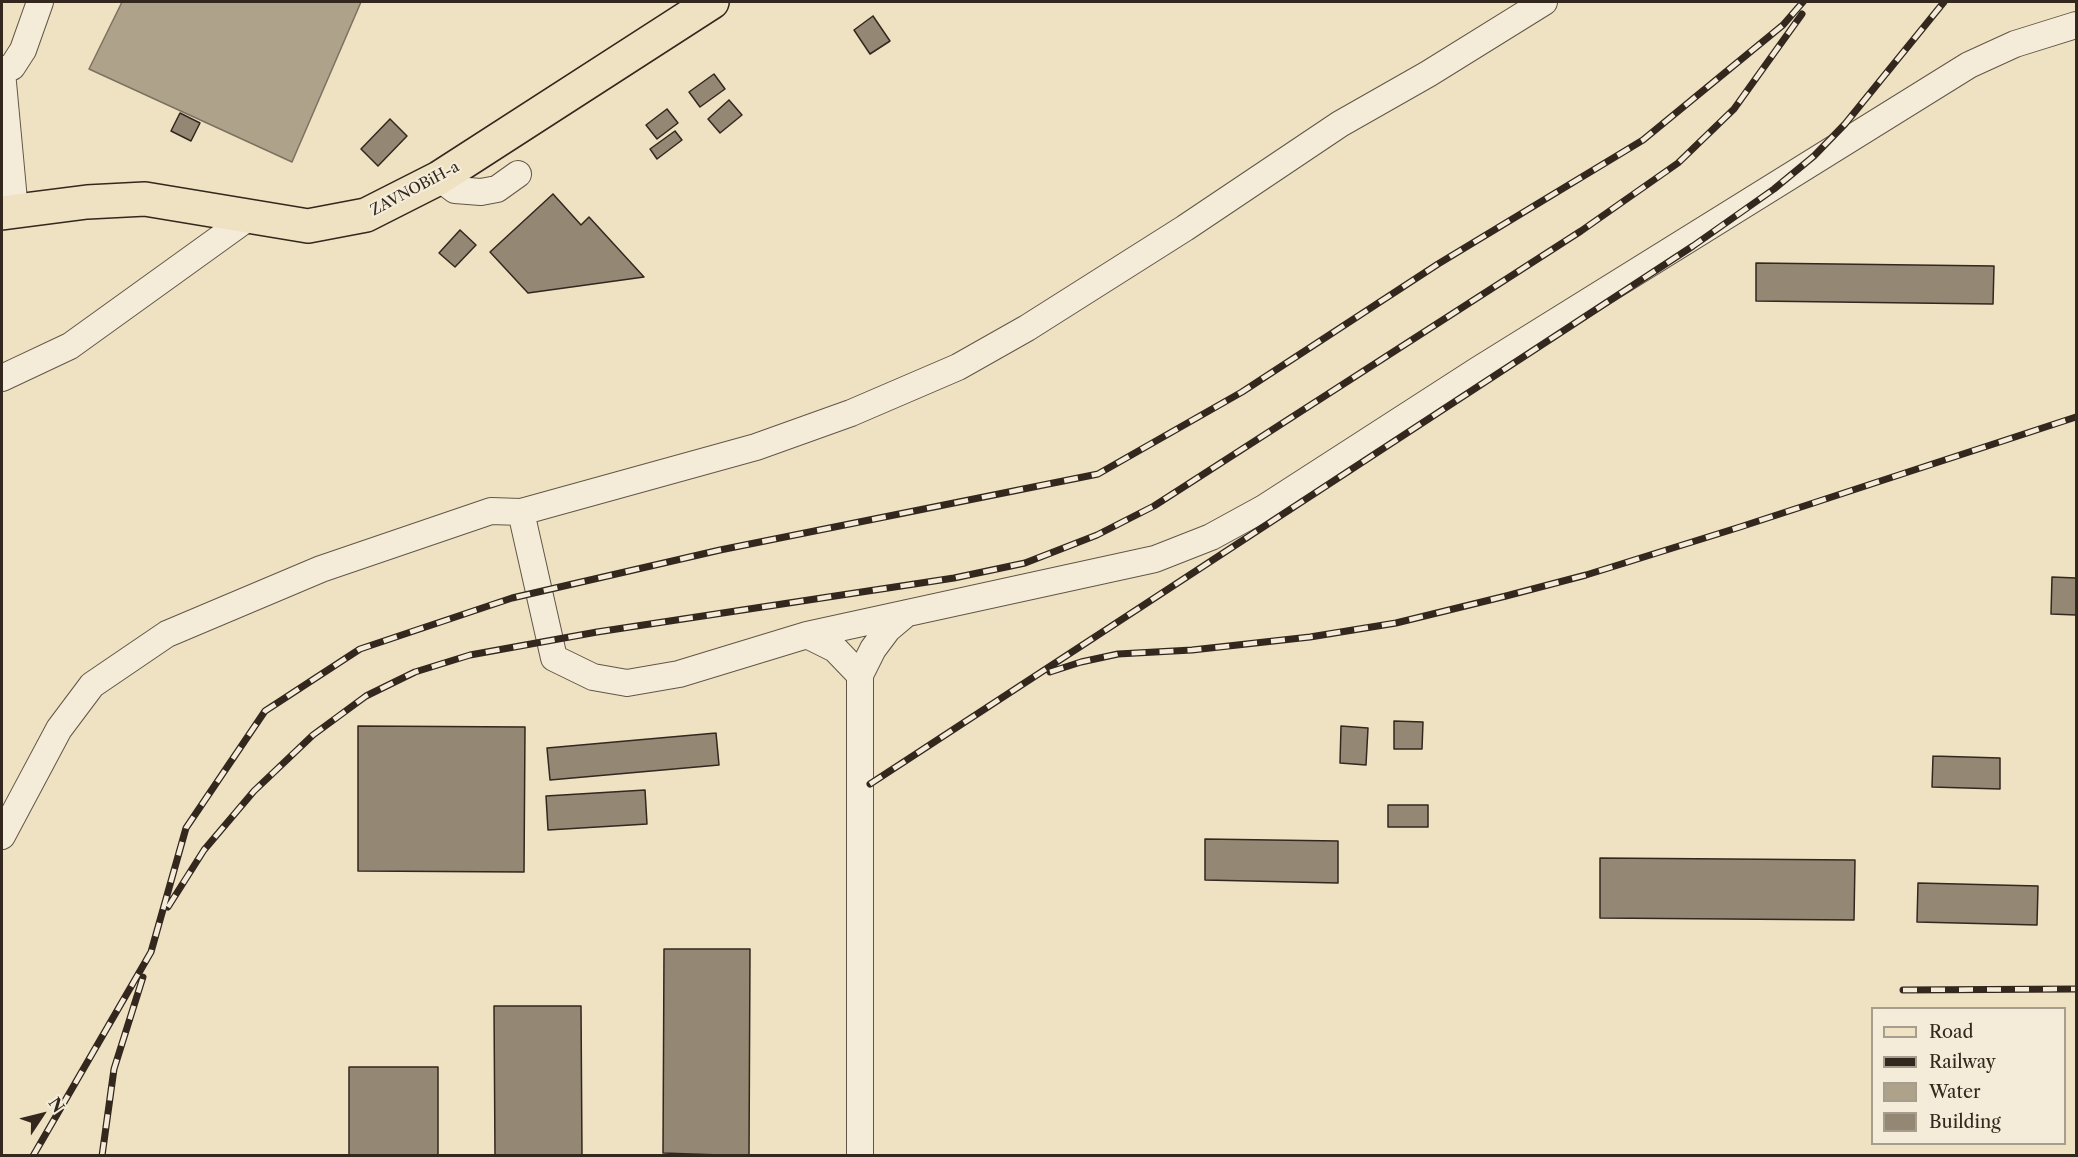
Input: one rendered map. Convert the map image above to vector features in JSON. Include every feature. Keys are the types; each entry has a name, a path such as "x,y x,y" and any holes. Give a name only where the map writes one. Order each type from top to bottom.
{"main road":[{"name":"ZAVNOBiH-a","path":"8,212 87,202 145,199 308,225 337,222 366,215 439,178 712,2"}],"street":[{"path":"8,212 2,71 12,66 23,50 40,2"},
{"path":"2,836 59,729 92,685 166,634 321,569 491,511 521,512 756,447 851,414 958,367 1027,328 1175,234 1340,124 1428,74 1544,2"},
{"path":"521,512 554,658 593,677 627,683 679,674 807,635 1155,559 1211,537 1264,508 1488,364 1969,65 2015,44 2076,26"},
{"path":"439,178 455,190 481,192 497,189 518,174"},
{"path":"2,378 70,346 252,215"},
{"path":"860,1155 860,675 873,649 888,629 907,613"},
{"path":"807,635 835,649 860,675"}],"water":[{"path":"122,2 361,2 292,162 89,69"}],"building":[{"path":"873,16 890,41 870,54 854,30"},
{"path":"714,74 725,89 700,107 689,92"},
{"path":"729,100 742,115 720,133 708,119"},
{"path":"667,109 678,123 657,139 646,125"},
{"path":"180,113 200,123 191,141 171,131"},
{"path":"390,119 407,136 378,166 361,149"},
{"path":"675,131 682,140 657,159 650,149"},
{"path":"553,194 581,225 589,217 644,277 528,293 490,252"},
{"path":"460,230 476,245 455,267 439,253"},
{"path":"1756,263 1994,266 1993,304 1756,301"},
{"path":"2052,577 2076,578 2076,615 2051,614"},
{"path":"1394,721 1423,722 1422,749 1394,749"},
{"path":"358,726 525,727 524,872 358,871"},
{"path":"1341,726 1368,728 1366,765 1340,763"},
{"path":"716,733 719,765 550,780 547,748"},
{"path":"1933,756 2000,758 2000,789 1932,787"},
{"path":"645,790 647,824 548,830 546,796"},
{"path":"1388,805 1428,805 1428,827 1388,827"},
{"path":"1205,839 1338,841 1338,883 1205,880"},
{"path":"1600,858 1855,860 1854,920 1600,918"},
{"path":"1918,883 2038,886 2037,925 1917,922"},
{"path":"664,949 750,949 749,1156 663,1153"},
{"path":"494,1006 581,1006 582,1156 495,1156"},
{"path":"349,1067 438,1067 438,1156 349,1156"}],"railway":[{"path":"33,1156 151,952 186,828 265,711 360,649 512,598 720,550 1098,474 1242,392 1438,264 1643,140 1783,25 1803,2"},
{"path":"870,784 1693,246 1774,189 1814,156 1845,124 1944,2"},
{"path":"168,907 204,850 254,791 313,735 366,696 415,672 470,655 597,632 954,578 1025,563 1097,535 1154,506 1581,231 1678,163 1734,109 1802,14"},
{"path":"1050,672 1118,654 1192,650 1310,637 1396,623 1506,596 1586,575 1740,527 2076,417"},
{"path":"102,1156 114,1069 143,977"},
{"path":"1903,990 2076,989"}]}
